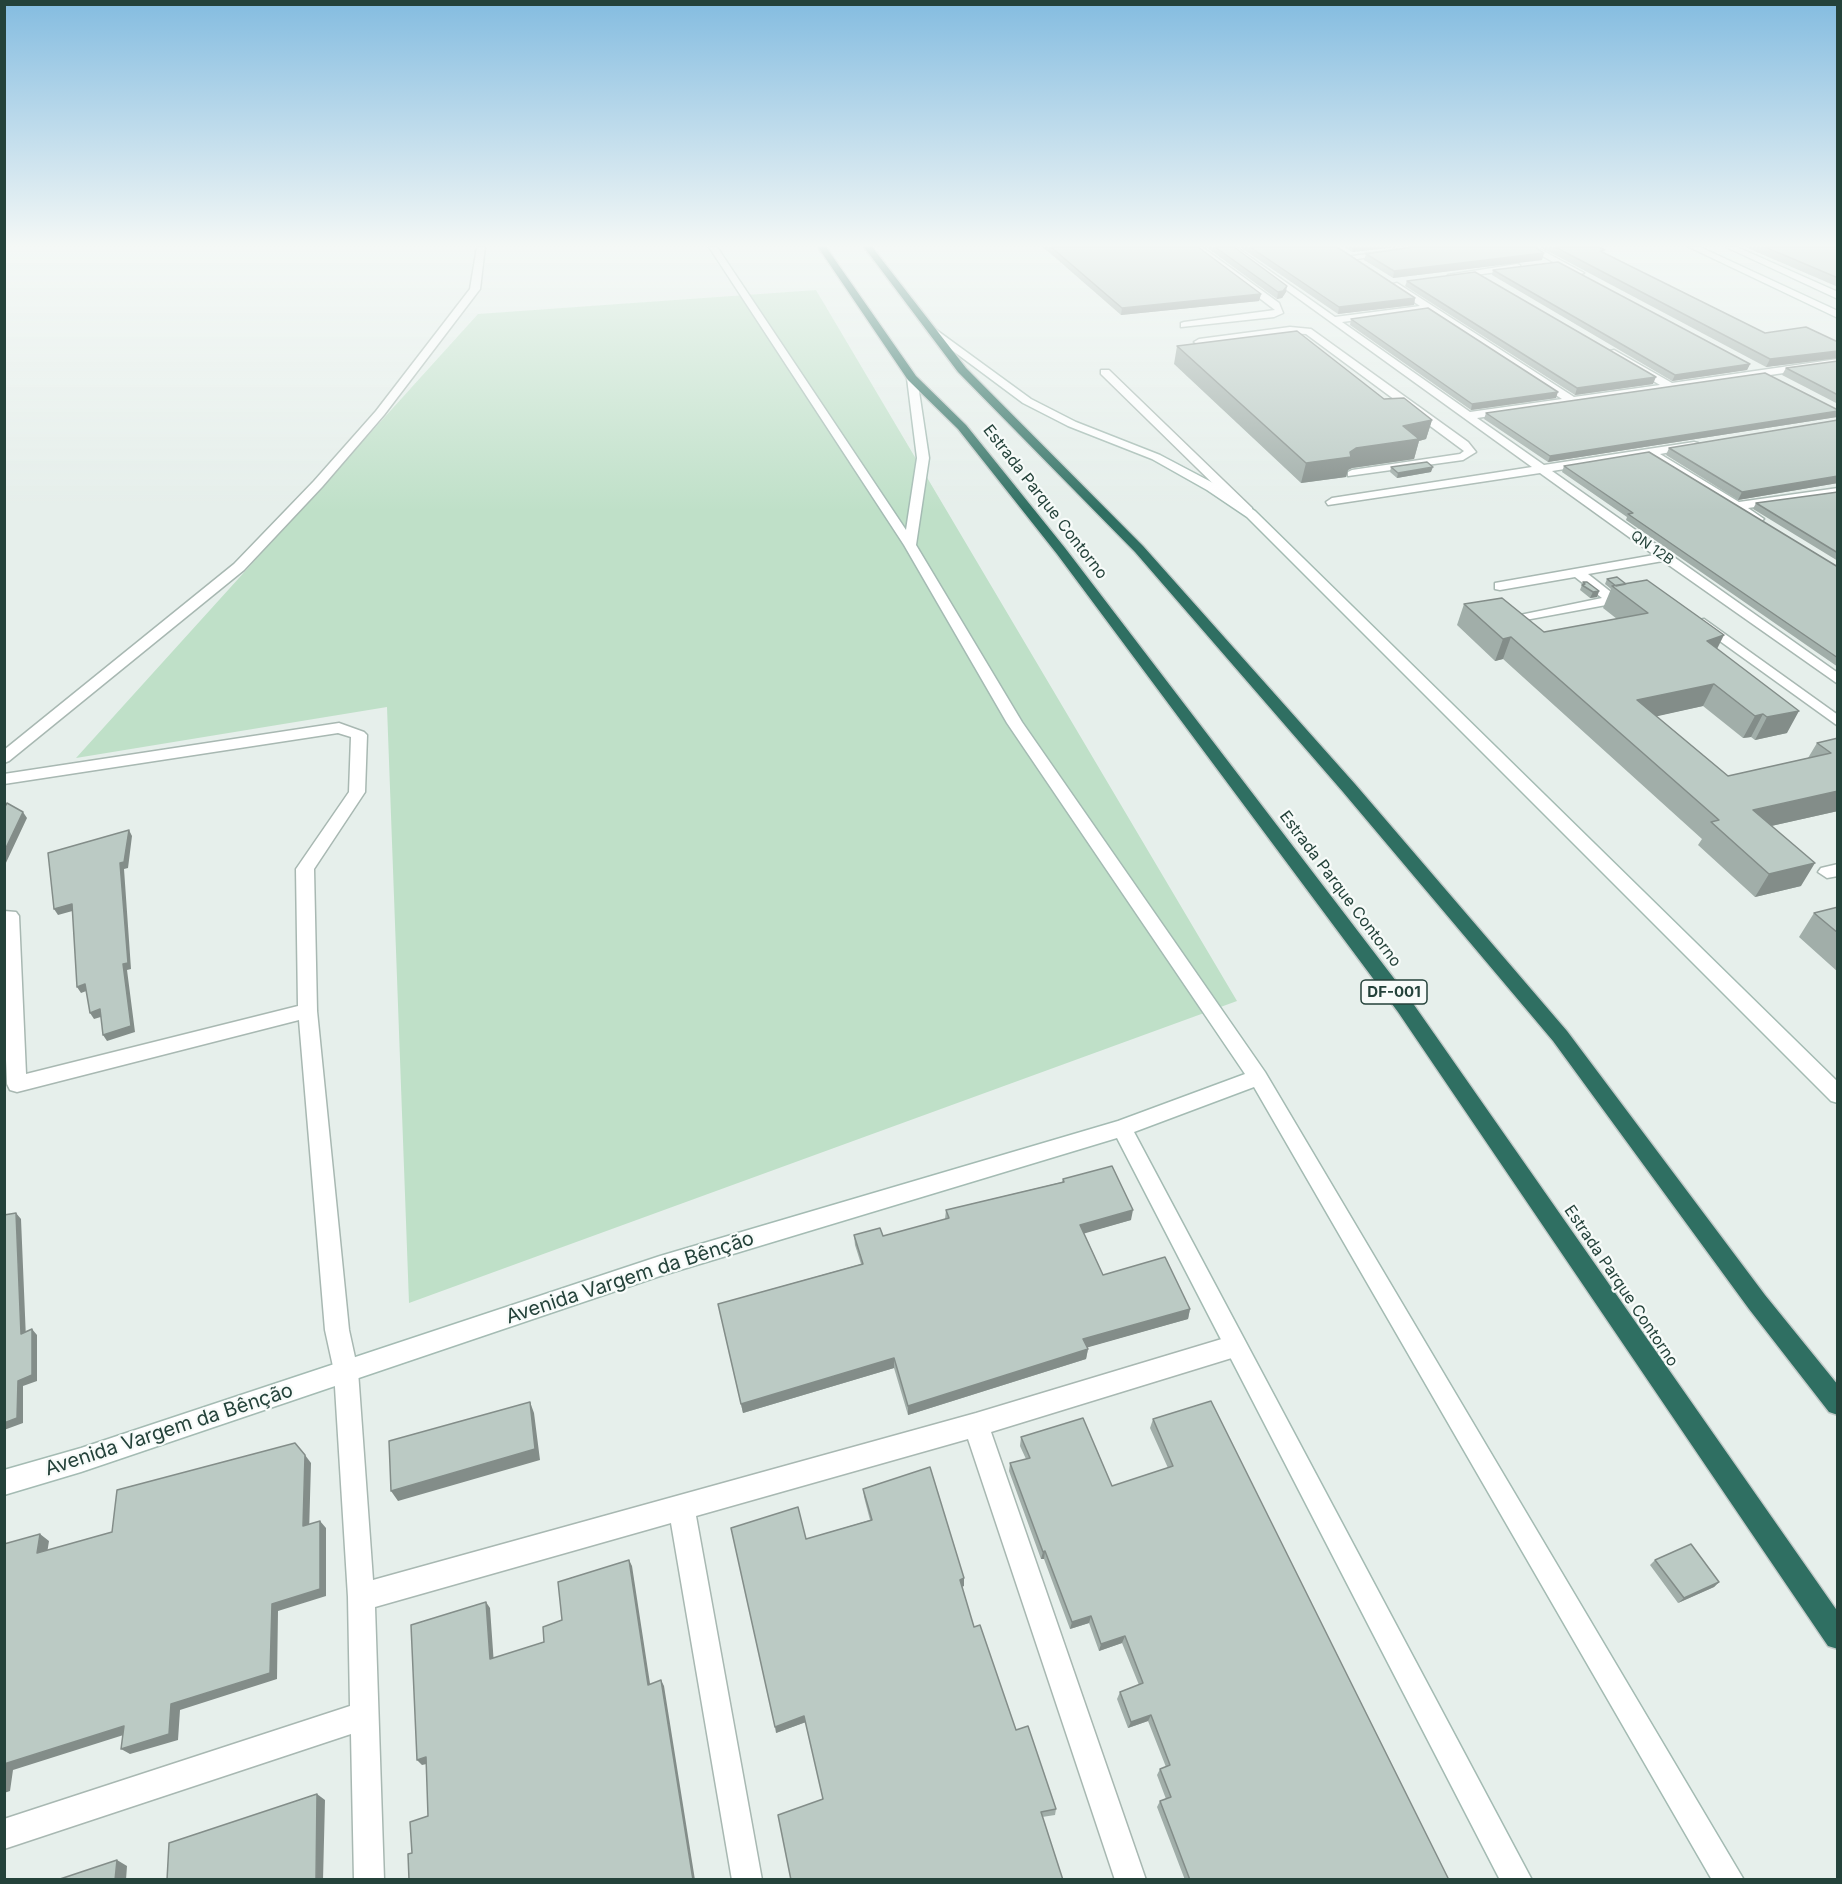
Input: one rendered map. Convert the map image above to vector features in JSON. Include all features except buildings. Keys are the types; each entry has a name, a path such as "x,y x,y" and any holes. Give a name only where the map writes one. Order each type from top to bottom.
{"highway":[{"name":"Estrada Parque Contorno","path":"882,335 912,378 962,427 1061,551 1405,1007 1838,1636"},
{"name":"Estrada Parque Contorno","path":"936,335 962,370 1139,549 1349,788 1552,1027 1838,1404"}],"street":[{"path":"4,758 239,567 318,484 380,413 440,335"},
{"path":"771,335 910,545 1015,723 1150,916 1258,1077 1729,1880"},
{"path":"939,335 1027,401 1072,424 1156,457 1211,487 1251,514"},
{"path":"1199,342 1253,335"},
{"path":"1316,335 1464,444 1470,452 1463,457 1352,474"},
{"name":"QN 12B","path":"1355,335 1838,680"},
{"path":"1471,335 1571,400"},
{"path":"1608,350 1670,386"},
{"path":"1744,362 1785,384"},
{"path":"1466,416 1838,362"},
{"path":"1105,372 1838,1095"},
{"path":"910,545 923,458 912,378"},
{"path":"1332,502 1708,443"},
{"path":"1649,452 1767,525"},
{"path":"1407,465 1435,487"},
{"path":"1737,506 1838,491"},
{"path":"1500,586 1663,556"},
{"path":"1577,573 1613,600"},
{"path":"1525,618 1638,595"},
{"path":"1692,613 1838,722"},
{"path":"4,779 339,728 359,735 357,792 305,868 308,1011 337,1329 346,1371 361,1597 369,1880"},
{"path":"10,916 17,1084 308,1011"},
{"name":"Avenida Vargem da Bênção","path":"4,1484 660,1266 1122,1128 1258,1077"},
{"path":"1122,1128 1516,1880"},
{"path":"361,1597 976,1425 1235,1346"},
{"path":"976,1425 1131,1880"},
{"path":"681,1509 747,1880"},
{"path":"4,1834 365,1716"}],"green space":[{"path":"459,335 843,335 1237,1001 409,1303 387,707 76,758"}]}
